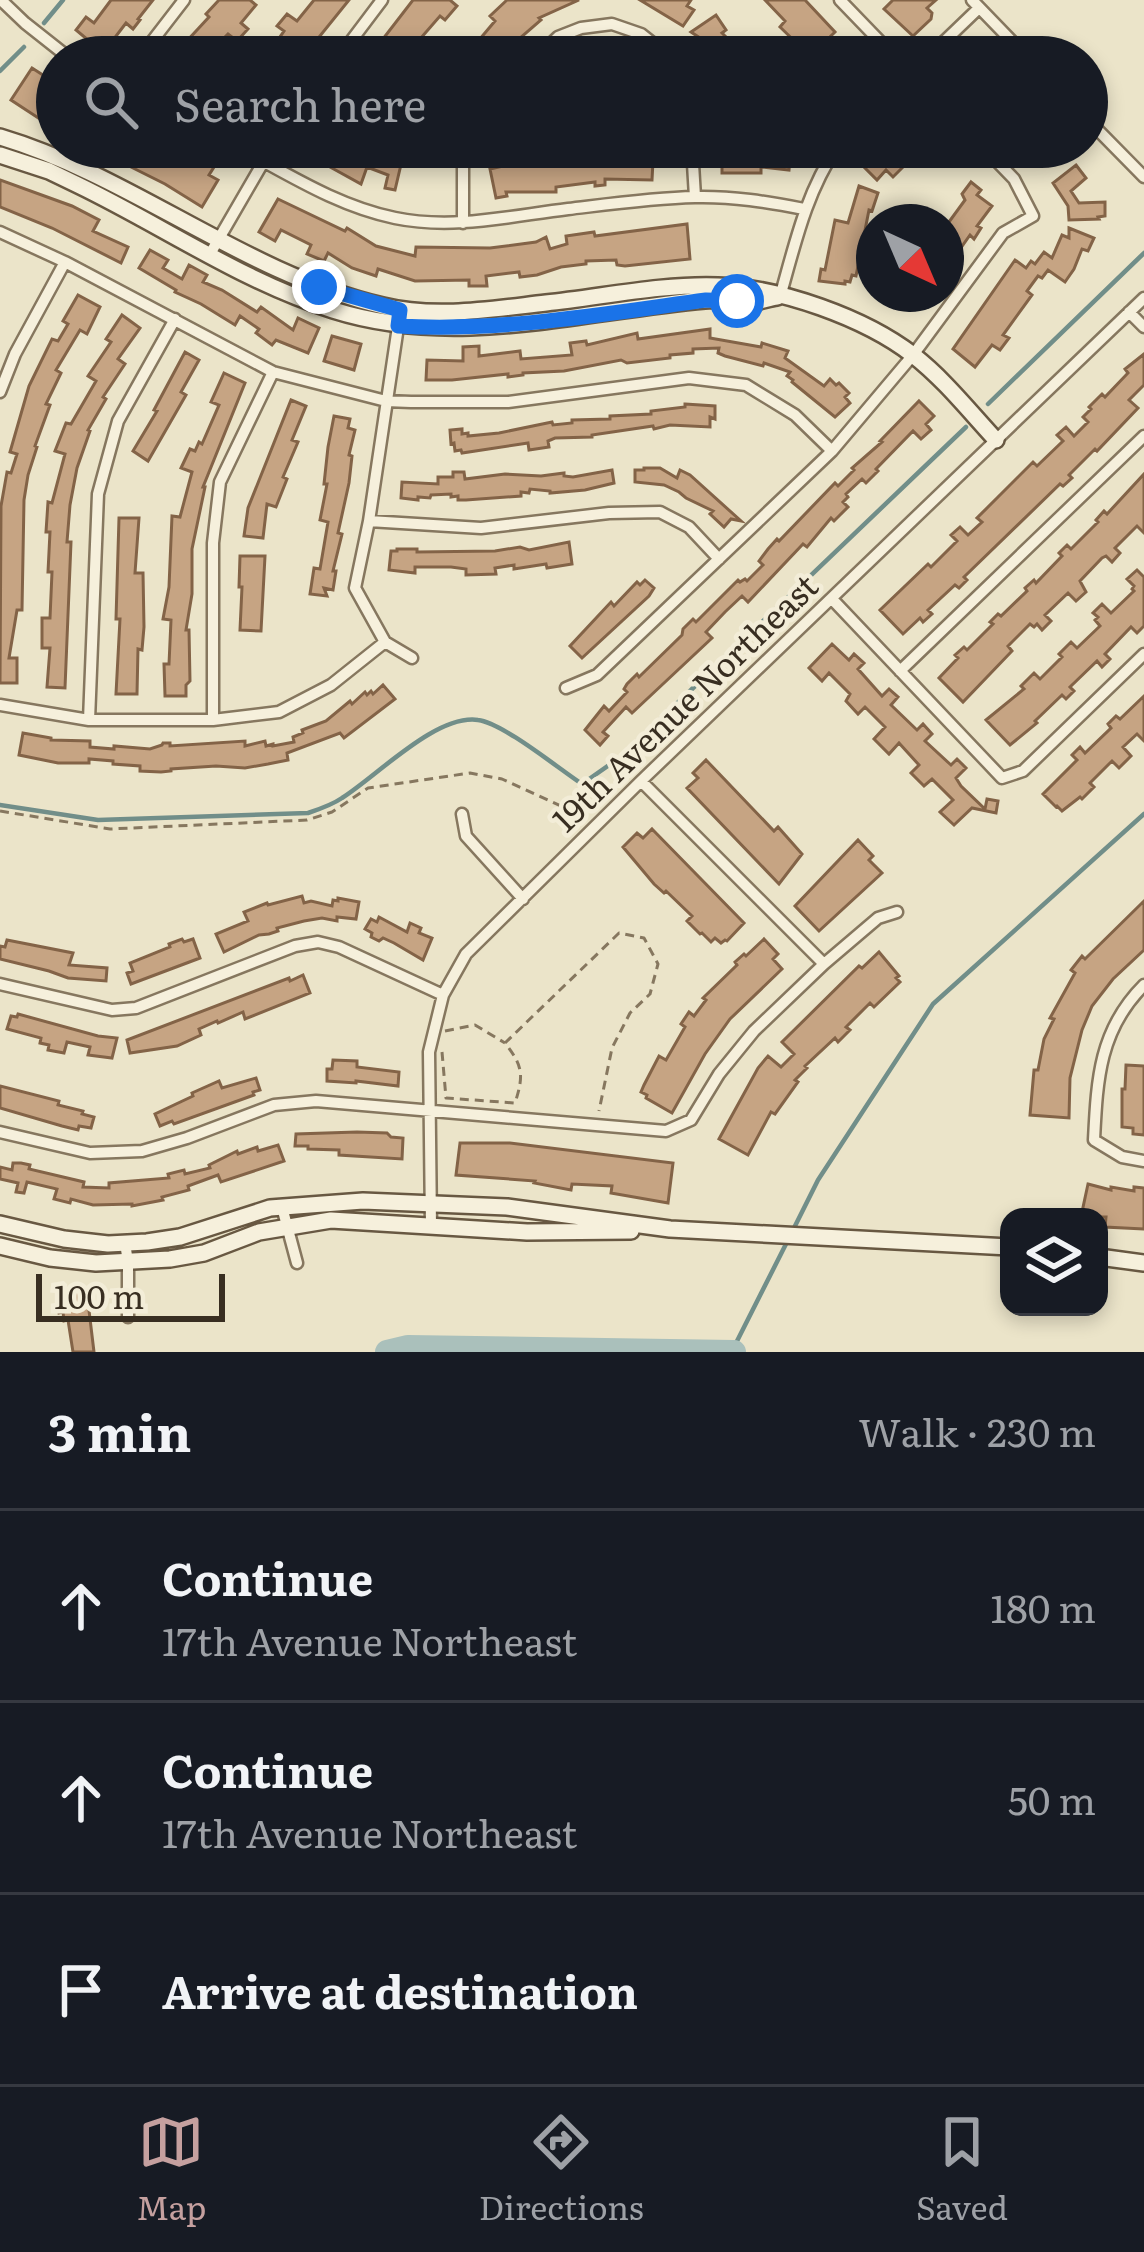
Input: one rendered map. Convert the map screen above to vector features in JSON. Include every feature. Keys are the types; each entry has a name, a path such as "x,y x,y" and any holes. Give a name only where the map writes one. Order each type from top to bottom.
{"street":[{"path":"1,0 41,36"},
{"path":"156,36 184,0"},
{"path":"355,36 382,0"},
{"path":"840,0 875,36"},
{"path":"947,36 975,4 1006,36"},
{"path":"561,36 612,24 644,36"},
{"path":"0,137 36,149"},
{"path":"1108,140 1144,177"},
{"path":"0,154 36,166"},
{"path":"40,168 213,246"},
{"path":"78,168 213,246 259,280 317,305 486,328 706,300 752,302 780,297 826,309 866,326 914,356 996,440"},
{"path":"213,246 257,168"},
{"path":"275,168 346,203 397,218 463,224 695,197 804,209"},
{"path":"463,168 463,224"},
{"path":"693,168 695,197"},
{"path":"780,297 804,209 823,168"},
{"path":"566,688 597,675 832,451 914,356 1003,233 1033,216 1015,178 1005,168"},
{"path":"0,232 273,372 386,401 508,402 688,378 746,385 795,415 832,451"},
{"path":"0,392 65,262"},
{"name":"19th Avenue Northeast","path":"431,1226 429,1052 443,995 466,954 1144,298"},
{"path":"1130,312 1144,327"},
{"path":"399,318 356,588 385,642 412,658"},
{"path":"89,720 98,494 118,421 175,319"},
{"path":"213,720 213,543 220,482 273,372"},
{"path":"900,671 1144,436"},
{"path":"369,521 482,528 660,512 689,527 718,559"},
{"path":"832,599 1002,778 1023,771 1144,654"},
{"path":"0,704 89,720 213,720 279,712 332,685 385,642"},
{"path":"641,781 824,964"},
{"path":"462,814 466,836 523,899"},
{"path":"0,1132 90,1154 142,1151 274,1105 316,1101 666,1131 691,1120 719,1074 754,1031 824,964 878,918 897,912"},
{"path":"0,984 112,1010 136,1008 295,946 318,942 443,995"},
{"path":"1144,985 1128,1001 1105,1043 1096,1090 1094,1140 1122,1157 1144,1161"},
{"path":"0,1224 64,1239 124,1243 180,1237 270,1208 364,1201 507,1207 670,1229"},
{"path":"282,1207 297,1262"},
{"path":"0,1246 96,1263 170,1259 260,1232 331,1220 527,1232 670,1229 1000,1246"},
{"path":"124,1243 128,1317"},
{"path":"1108,1258 1144,1263"}],"path":[{"path":"0,811 110,829 307,820 332,812 368,788 470,773 502,779 599,824"},
{"path":"505,1042 619,933 644,938 658,964 650,994 630,1013 612,1048 599,1111"},
{"path":"442,1054 446,1099 514,1103 520,1087 520,1062 505,1042 475,1025 445,1031"}],"building":[{"path":"111,0 153,0 133,29 126,23 116,36 83,36 76,30 86,17 94,23"},
{"path":"219,0 250,0 256,5 241,23 248,29 242,36 191,36 209,17 206,14"},
{"path":"314,0 349,0 320,36 281,36 284,31 277,26 287,14 297,21"},
{"path":"413,0 450,0 457,6 445,20 440,16 423,36 385,36"},
{"path":"507,0 579,0 539,18 522,36 482,36 495,21 490,16"},
{"path":"640,0 691,0 687,6 694,10 683,26"},
{"path":"765,0 805,0 835,32 831,36 789,36 780,27 785,21"},
{"path":"893,0 936,0 927,8 931,19 913,36 884,9"},
{"path":"716,15 726,30 725,36 691,32"},
{"path":"32,68 36,71 36,116 11,100"},
{"path":"133,168 213,168 209,175 218,180 202,207"},
{"path":"332,168 367,168 361,184"},
{"path":"370,168 400,168 395,190 385,188 388,175"},
{"path":"653,168 652,180 605,179 605,185 595,186 595,182 556,187 556,192 506,192 507,196 496,198 490,169"},
{"path":"722,168 761,168 761,173 722,173"},
{"path":"865,168 902,168 893,177 886,170 877,180"},
{"path":"1078,168 1086,178 1071,191 1079,203 1105,202 1105,216 1069,220 1068,206 1053,183"},
{"path":"0,180 99,220 93,231 128,247 121,263 0,207"},
{"path":"971,182 981,190 977,195 992,206 974,239 970,235 964,244 965,200 962,194"},
{"path":"859,186 878,193 874,204 856,204 856,276 845,284 819,281 835,220 848,223"},
{"path":"278,199 347,228 376,246 415,256 416,247 490,248 546,237 550,249 567,244 566,236 687,224 690,259 625,266 617,265 616,260 586,261 537,275 486,276 487,286 469,286 469,280 415,281 378,269 376,276 328,253 324,261 307,254 311,245 281,230 275,241 259,232"},
{"path":"1069,228 1094,238 1088,251 1082,249 1065,282 1048,270 1042,278 1038,276 1027,291 1032,295 1003,335 1009,338 1000,350 992,345 975,367 953,349 1015,260 1026,268 1044,252 1052,258 1062,235 1069,238"},
{"path":"150,250 168,260 163,268 182,279 189,265 207,275 203,282 257,312 261,307 293,330 298,318 319,328 308,353 276,340 272,345 240,316 235,325 175,292 139,268"},
{"path":"78,295 100,307 87,334 80,330 56,370 61,373 46,404 50,405 35,446 24,500 22,610 17,610 9,658 17,658 17,683 0,683 1,506 7,472 11,473 17,454 10,452 29,386 52,339 58,341 68,324 63,321"},
{"path":"122,315 140,328 118,359 125,364 103,397 77,468 67,542 71,542 65,688 47,687 50,648 42,648 42,618 50,618 48,502 52,503 65,454 55,451 66,423 71,424 96,381 88,376"},
{"path":"710,329 710,338 761,347 762,343 788,351 785,358 824,386 830,379 839,383 849,393 845,397 850,403 835,417 792,382 787,376 790,372 725,356 718,353 719,348 564,371 426,380 427,360 463,361 463,347 479,346 479,356 520,351 521,359 572,355 570,343 586,341 587,345 637,333 638,339"},
{"path":"332,336 361,344 354,370 324,361"},
{"path":"185,352 199,360 181,392 186,395 148,461 133,451"},
{"path":"1144,354 1144,385 1129,400 1138,408 1069,475 1072,478 1060,484 964,577 967,580 959,588 955,585 928,610 932,614 903,634 880,610 957,541 951,535 960,527 968,535 982,522 977,518 1033,462 1037,466 1063,441 1057,435 1066,427 1074,436 1088,422 1083,417 1089,407 1102,394 1105,397 1128,373 1125,369"},
{"path":"224,373 245,383 203,487 192,549 186,630 190,681 186,696 165,696 171,620 163,619 172,516 180,517 192,472 181,468 190,449 195,451 202,444 219,405 211,402"},
{"path":"291,400 306,406 292,440 298,442 283,477 287,479 276,507 267,504 263,538 244,536 248,508"},
{"path":"919,401 934,416 926,424 931,430 921,439 913,431 866,483 862,479 846,494 843,502 848,507 834,521 831,518 807,547 803,544 748,602 742,596 725,612 706,632 712,638 632,713 626,707 603,732 608,736 600,745 585,730 604,706 609,711 627,692 627,684 682,635 693,619 696,622 738,580 747,581 763,565 759,561 777,539 835,483 838,486"},
{"path":"685,404 715,406 710,427 653,426 555,438 548,441 549,447 529,450 528,443 462,453 451,444 450,430 462,429 468,436 499,433 552,422 651,414"},
{"path":"334,416 350,419 348,428 355,430 333,590 324,588 327,596 310,594 314,568 320,569 328,522 320,520"},
{"path":"660,468 677,478 680,470 690,475 741,521 731,519 724,527 710,514 713,511 679,492 635,482 635,470"},
{"path":"612,470 614,483 585,490 550,493 530,489 521,496 466,500 451,494 401,498 402,482 438,484 438,477 453,477 453,472 464,472 465,479 505,474 573,477"},
{"path":"1144,474 1144,533 1137,526 1115,548 1120,553 1112,562 1102,558 1080,581 1086,592 1076,601 1068,593 1045,615 1051,621 1042,630 1030,624 1008,646 1012,651 963,702 939,678 958,658 955,655 964,647 967,650 998,614 1062,556 1059,553 1067,545 1071,549"},
{"path":"119,518 139,518 135,573 143,573 144,627 142,650 138,649 137,694 116,694"},
{"path":"569,542 572,564 547,568 546,564 514,569 514,565 495,568 496,574 466,575 466,569 451,567 415,567 415,573 389,570 391,551 397,549 529,550"},
{"path":"240,556 265,556 261,631 240,630"},
{"path":"1137,570 1144,577 1144,626 1137,633 1131,627 1105,654 1110,659 1102,667 1097,661 1070,687 1074,691 1066,699 1062,695 1010,745 986,720 1024,689 1021,686 1034,673 1040,679 1071,642 1077,648 1100,626 1093,613 1102,604 1111,613 1134,591 1127,579"},
{"path":"645,580 654,588 649,596 582,658 570,646 611,602 614,606 637,582 640,585"},
{"path":"832,644 849,660 854,654 864,663 858,669 882,696 889,689 898,697 891,705 917,730 923,724 932,734 925,741 951,765 957,759 966,768 956,778 961,786 985,809 987,799 998,801 996,813 972,808 954,825 940,812 953,800 932,779 924,786 911,773 919,765 899,743 889,754 874,739 885,727 865,707 858,714 846,701 850,694 829,673 822,681 809,668"},
{"path":"383,685 395,699 344,738 340,733 287,753 288,760 268,764 161,772 140,771 140,766 113,761 58,763 19,755 23,733 51,740 90,741 90,747 114,749 150,749 163,743 245,741 245,746 265,741 266,746 273,746 294,742 293,737 302,730 326,721 350,701 352,704 365,692 373,694"},
{"path":"1144,696 1144,741 1137,734 1123,747 1131,756 1119,768 1112,761 1090,783 1094,787 1082,799 1062,811 1056,807 1043,794 1077,760 1072,755 1080,747 1085,753 1111,728 1108,724 1116,716 1120,719"},
{"path":"706,760 802,854 779,884 687,788"},
{"path":"652,829 744,923 727,941 715,938 711,942 700,934 687,921 692,916 654,884 623,847 637,833 643,838"},
{"path":"858,840 882,873 819,931 795,906"},
{"path":"302,896 304,903 332,906 338,898 359,902 356,919 304,921 224,952 216,934 248,921 244,912"},
{"path":"1144,901 1144,950 1092,1006 1082,1030 1070,1078 1069,1118 1030,1115 1034,1070 1038,1070 1054,1019 1050,1018 1075,973 1071,970"},
{"path":"379,917 407,932 410,923 432,938 423,960 383,938 371,937 365,929 371,919 377,922"},
{"path":"182,939 193,939 200,958 131,984 130,963"},
{"path":"764,939 778,954 773,959 782,969 730,1019 672,1113 646,1098 641,1092 644,1085 659,1056 666,1060 689,1012 694,1016 703,998 735,962"},
{"path":"7,940 73,953 69,965 107,968 106,981 68,978 0,959 0,946 5,947"},
{"path":"879,952 900,982 874,1007 870,1003 838,1042 835,1038 805,1066 775,1114 771,1112 748,1155 719,1139 768,1056 781,1067 794,1054 782,1042"},
{"path":"303,975 310,993 245,1019 243,1012 217,1021 177,1046 130,1053 127,1040"},
{"path":"11,1016 117,1038 112,1058 88,1055 90,1047 67,1042 64,1053 48,1050 41,1038 7,1029"},
{"path":"333,1060 399,1072 398,1086 327,1081"},
{"path":"1126,1065 1144,1066 1144,1135 1122,1127"},
{"path":"256,1078 260,1090 254,1095 160,1126 155,1114 192,1093 219,1081 222,1088"},
{"path":"0,1086 83,1111 94,1117 91,1128 79,1126 78,1130 0,1108"},
{"path":"357,1132 403,1138 402,1159 339,1155 339,1150 295,1146 296,1134"},
{"path":"460,1143 510,1143 673,1163 668,1203 611,1193 612,1186 572,1184 571,1190 535,1181 456,1175"},
{"path":"278,1145 284,1161 221,1182 218,1175 163,1200 132,1206 71,1199 70,1203 54,1199 57,1189 27,1182 24,1193 16,1192 18,1183 0,1179 0,1167 12,1170 13,1163 21,1163 84,1182 83,1187 109,1188 109,1183 169,1178 168,1174 184,1170 185,1174 210,1168 237,1151"},
{"path":"1088,1184 1111,1190 1144,1188 1144,1229 1108,1227 1108,1208 1083,1208"},
{"path":"82,1288 94,1352 73,1352 68,1320 59,1313 60,1290"}],"waterway":[{"path":"44,23 63,0"},
{"path":"0,71 24,47"},
{"path":"988,404 1144,253"},
{"path":"0,805 98,820 308,813 342,798 426,736 462,721 478,720 516,738 582,784 622,756 966,427"},
{"path":"792,1232 818,1180 933,1004 1144,814"},
{"path":"732,1351 787,1242"},
{"path":"387,1352 408,1347 734,1352"}],"route":[{"path":"319,287 400,310 398,326 427,328 486,328 706,300 737,301"}]}
